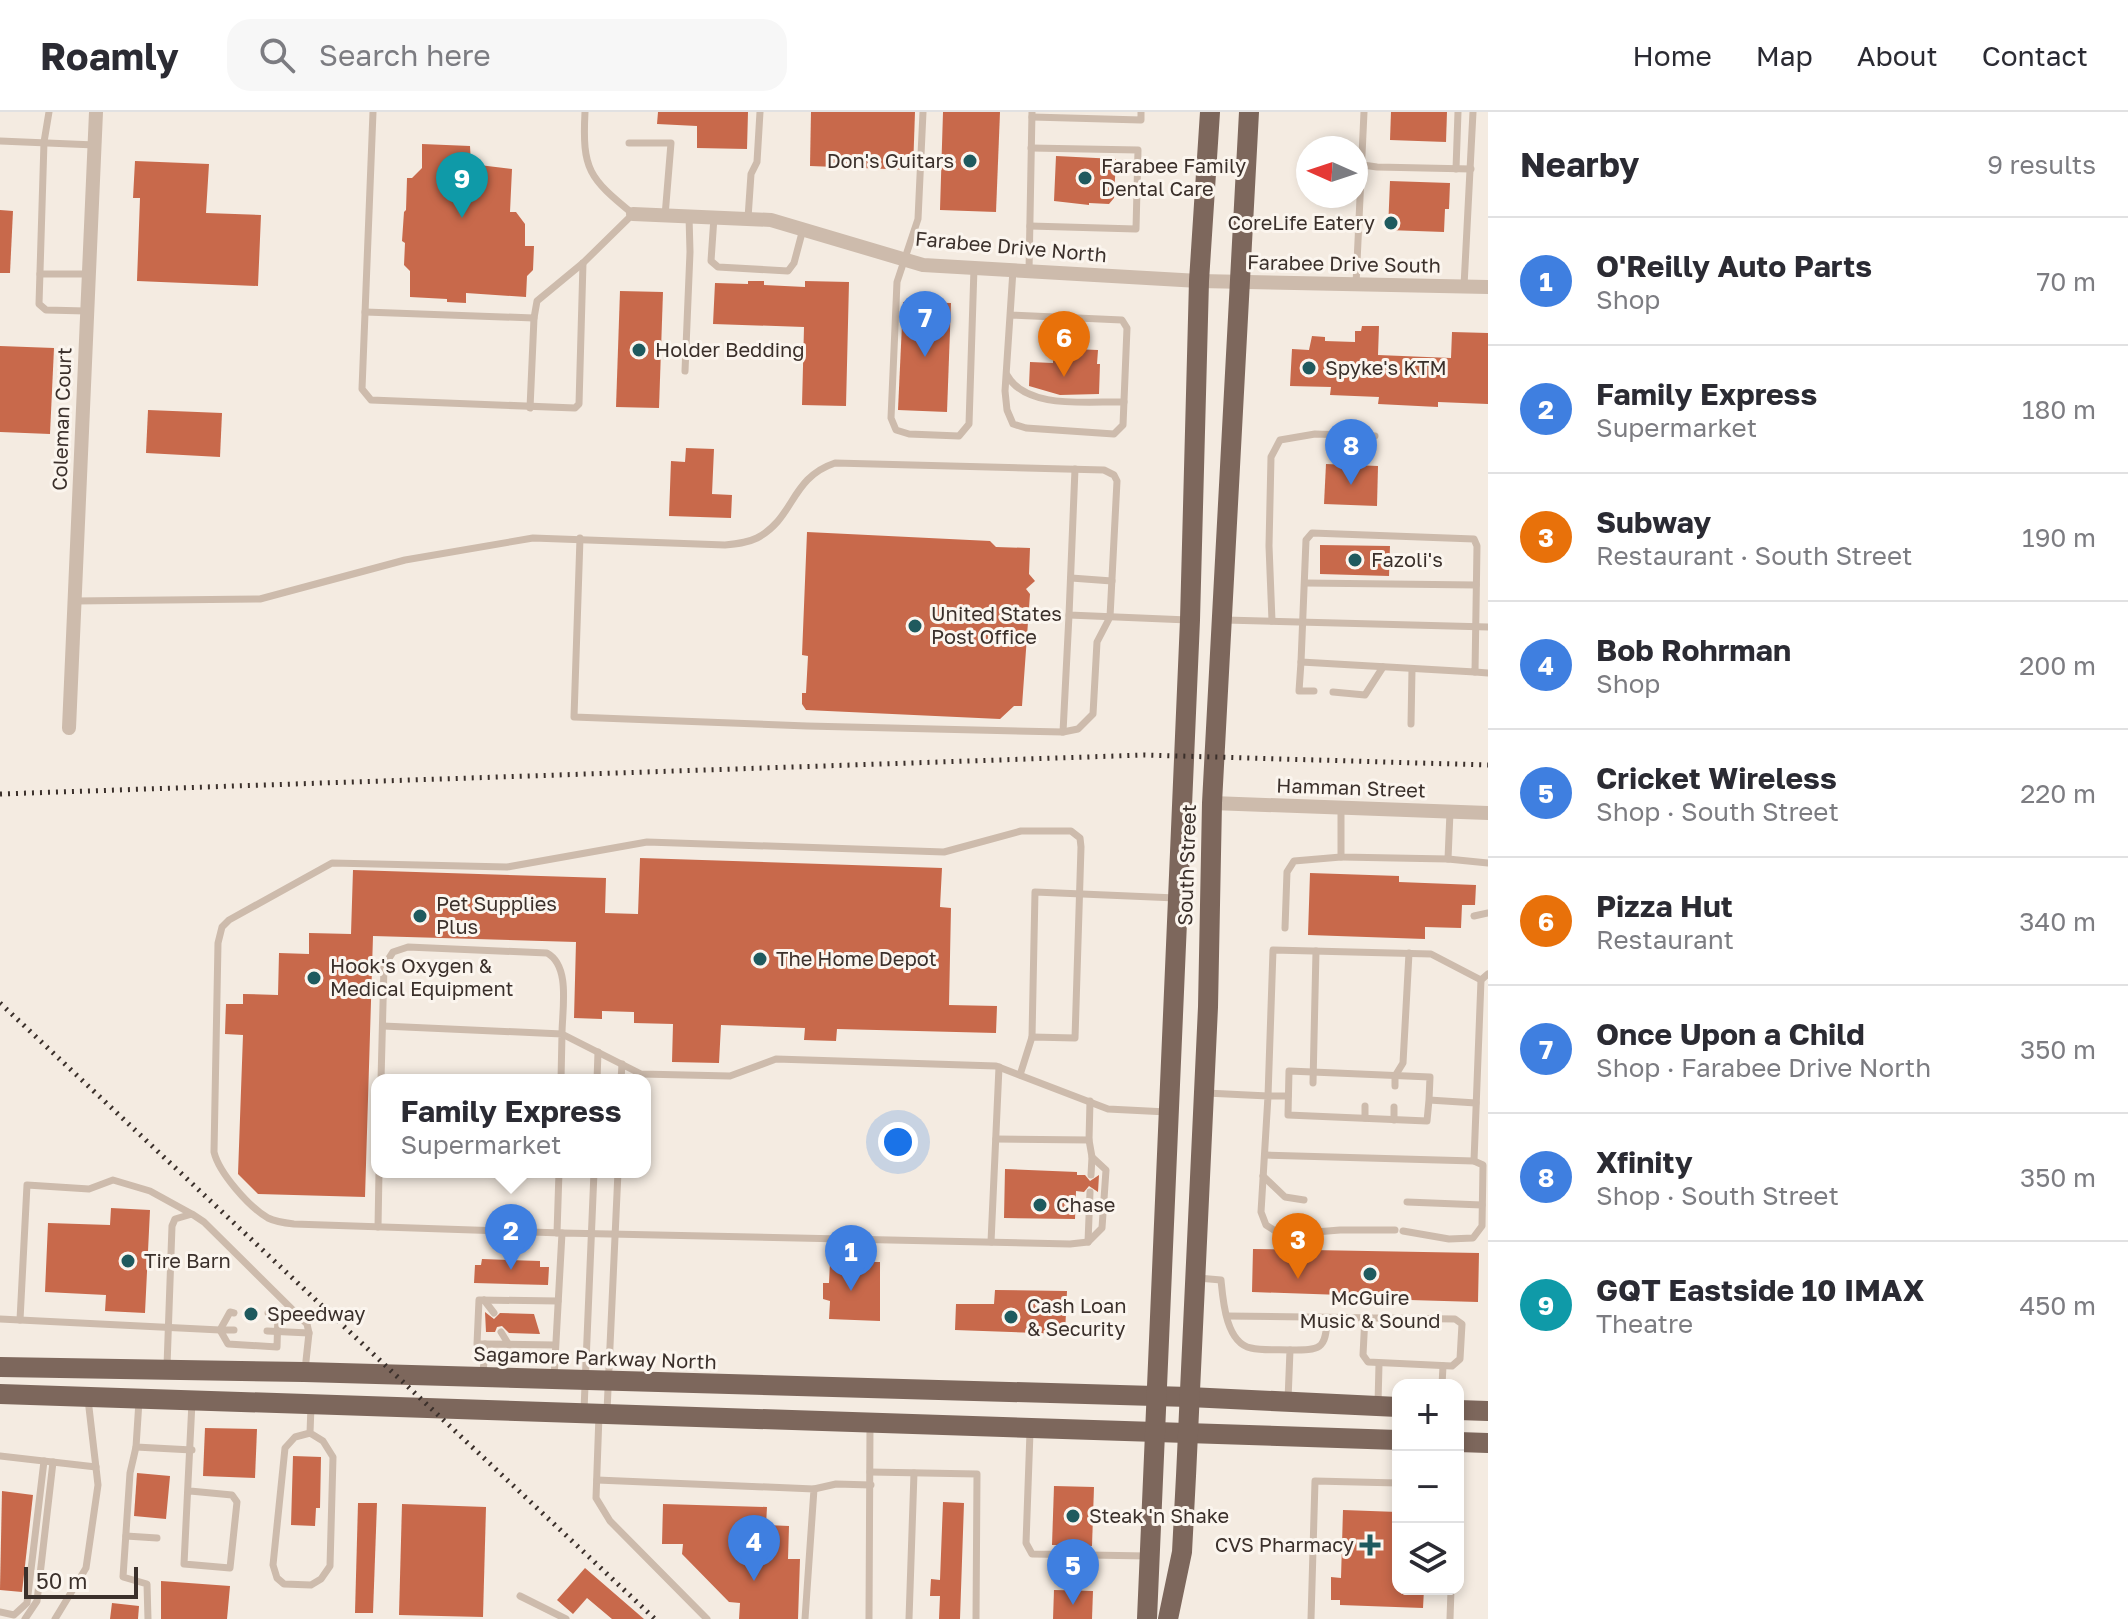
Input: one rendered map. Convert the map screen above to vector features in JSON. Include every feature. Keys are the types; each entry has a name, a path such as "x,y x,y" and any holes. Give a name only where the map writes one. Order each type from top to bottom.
{"main road":[{"name":"South Street","path":"1147,1619 1190,620 1199,281 1210,112"},
{"name":"South Street","path":"1168,1619 1182,1552 1204,1093 1212,803 1249,112"},
{"path":"1190,620 1223,619"},
{"name":"Sagamore Parkway North","path":"0,1367 304,1372 607,1383 1189,1397 1388,1407"},
{"path":"0,1394 1392,1440"},
{"path":"1464,1410 1488,1411"},
{"path":"1464,1442 1488,1443"}],"street":[{"name":"Coleman Court","path":"69,728 96,112"},
{"name":"Farabee Drive North","path":"633,214 771,220 923,265 1199,281"},
{"name":"Farabee Drive South","path":"1199,281 1488,287"},
{"name":"Hamman Street","path":"1212,803 1488,813"}],"lane":[{"path":"49,112 44,142 39,304 46,310 86,311"},
{"path":"373,112 362,389 366,398 572,409 579,404 583,263"},
{"path":"530,408 537,301 583,263 633,214 608,195 592,174 583,149 585,112"},
{"path":"748,218 751,174 757,162 760,112"},
{"path":"923,112 918,219 897,282 891,418 896,430 909,434 959,436 969,424 974,268"},
{"path":"1029,271 1032,115 1141,120 1141,112"},
{"path":"1362,136 1364,112"},
{"path":"1456,169 1458,112"},
{"path":"1464,286 1473,112"},
{"path":"0,141 95,145"},
{"path":"629,143 671,143 665,216"},
{"path":"1030,226 1136,229 1138,150 1031,148"},
{"path":"1368,166 1471,169"},
{"path":"1356,284 1358,208"},
{"path":"685,371 689,216"},
{"path":"714,217 711,261 718,267 788,271 794,263 803,229"},
{"path":"1011,315 1122,320 1127,328 1123,425 1114,434 1026,428 1013,424 1007,410 1006,373 1013,270"},
{"path":"40,274 88,274"},
{"path":"365,312 534,318"},
{"path":"1006,373 1012,384 1029,396 1124,402"},
{"path":"1272,621 1269,546 1271,457 1280,440 1315,434 1375,436"},
{"path":"75,601 260,599 405,560 533,538 580,538 725,545 742,543 770,529 807,478 835,463 1104,470 1114,475 1117,481 1110,617 1097,642 1093,714 1078,729 1063,732 574,717 580,538"},
{"path":"1063,732 1075,469"},
{"path":"1314,691 1299,691 1306,540 1312,533 1474,539 1477,546 1475,672"},
{"path":"1071,578 1112,581"},
{"path":"1305,583 1476,585"},
{"path":"1069,615 1190,620"},
{"path":"1223,619 1488,627"},
{"path":"1301,662 1488,673"},
{"path":"1333,692 1365,695 1383,667"},
{"path":"1411,724 1412,669"},
{"path":"1341,808 1341,857"},
{"path":"1448,859 1450,812"},
{"path":"1032,1037 1075,1038 1080,838 1071,831 1021,831 944,852 647,842 507,867 346,863 322,867 229,920 219,934 214,1152 221,1169 252,1205 269,1218 294,1224 1070,1244 1088,1242 1102,1228 1107,1177 1103,1165 1092,1157"},
{"path":"1285,928 1287,872 1294,861 1341,857 1488,863"},
{"path":"1020,1075 1032,1037 1035,892 1178,898"},
{"path":"1474,916 1488,913"},
{"path":"381,1074 384,966 387,958 400,948 419,947 547,953 554,957 560,964 562,976 561,1074"},
{"path":"1265,1155 1474,1161 1483,1165 1482,1226 1473,1238 1449,1239 1399,1230 1291,1234 1277,1232 1266,1225 1261,1212 1273,950 1431,954 1481,980"},
{"path":"1313,1083 1316,951"},
{"path":"1395,1086 1395,1076 1403,1063 1409,953"},
{"path":"1474,1161 1481,980 1488,974"},
{"path":"383,1026 562,1034 641,1074"},
{"path":"597,1074 598,1052"},
{"path":"651,1074 730,1076 776,1059 999,1067 1108,1109 1169,1112"},
{"path":"621,1074 622,1064"},
{"path":"991,1242 999,1067"},
{"path":"1289,1071 1341,1073 1430,1077 1427,1121 1288,1115 1289,1071"},
{"path":"1341,1073 1341,1084"},
{"path":"1366,1074 1366,1084"},
{"path":"1204,1093 1288,1096"},
{"path":"1429,1100 1476,1103"},
{"path":"1090,1101 1091,1175"},
{"path":"1340,1105 1340,1117"},
{"path":"1312,1106 1312,1116"},
{"path":"1365,1106 1365,1118"},
{"path":"1394,1107 1394,1120"},
{"path":"996,1139 1089,1140"},
{"path":"1263,1176 1285,1197 1304,1200"},
{"path":"378,1227 379,1178"},
{"path":"554,1381 559,1178"},
{"path":"594,1178 585,1382 596,1413 596,1498 610,1521 707,1619"},
{"path":"596,1413 607,1383 618,1178"},
{"path":"20,1320 27,1185 89,1189 113,1180 150,1191 204,1222 307,1324 309,1333 304,1372"},
{"path":"1088,1242 1090,1192"},
{"path":"1407,1202 1482,1205"},
{"path":"167,1369 172,1226 175,1219 192,1214"},
{"path":"1195,1278 1221,1280 1233,1332 1242,1344 1251,1348 1314,1350 1326,1341 1327,1319"},
{"path":"555,1345 477,1344 479,1300 558,1301"},
{"path":"484,1300 494,1313"},
{"path":"220,1330 230,1312 234,1313"},
{"path":"220,1330 228,1344 277,1347 278,1313 268,1313"},
{"path":"1227,1316 1327,1319 1365,1316 1459,1321 1462,1324 1460,1359 1452,1366 1372,1364 1364,1359 1365,1316"},
{"path":"0,1319 234,1330"},
{"path":"267,1331 309,1333"},
{"path":"501,1332 509,1345"},
{"path":"483,1379 485,1344"},
{"path":"1288,1402 1290,1350"},
{"path":"1379,1364 1388,1407"},
{"path":"1442,1379 1443,1366"},
{"path":"55,1619 86,1568 98,1485 88,1397"},
{"path":"139,1398 123,1577 147,1584 148,1619"},
{"path":"190,1491 232,1495 237,1502 230,1568 184,1564 192,1450 192,1400"},
{"path":"310,1433 311,1404"},
{"path":"869,1423 869,1619"},
{"path":"1030,1429 1026,1543 1032,1554 1150,1556"},
{"path":"310,1433 323,1441 333,1457 330,1566 321,1579 311,1585 284,1584 277,1578 273,1565 285,1448 295,1437 310,1433"},
{"path":"136,1447 192,1450"},
{"path":"0,1456 96,1467"},
{"path":"1,1613 14,1615 27,1603 49,1462"},
{"path":"25,1619 37,1601 49,1462"},
{"path":"870,1472 977,1474 976,1619"},
{"path":"909,1619 914,1473"},
{"path":"597,1480 814,1489 836,1484 871,1485"},
{"path":"1311,1619 1315,1481 1392,1483"},
{"path":"805,1619 814,1489"},
{"path":"126,1536 157,1538"},
{"path":"1450,1619 1451,1595"},
{"path":"520,1596 566,1619"}],"building":[{"path":"658,112 748,112 747,149 697,148 697,126 657,124"},
{"path":"811,112 915,112 913,170 810,166"},
{"name":"Don's Guitars","path":"943,112 1000,112 996,212 940,210"},
{"path":"1391,112 1447,112 1446,142 1390,140"},
{"path":"422,144 470,146 471,164 512,169 510,212 516,212 525,224 525,246 534,246 533,270 527,276 526,297 466,293 466,303 410,297 410,271 404,265 405,243 402,241 404,212 407,178 412,178 422,168"},
{"name":"Farabee Family Dental Care","path":"1056,156 1116,159 1114,198 1109,204 1089,205 1054,201"},
{"path":"135,161 209,164 206,213 261,215 258,286 137,281 140,198 133,198"},
{"path":"1390,181 1450,183 1444,232 1388,230"},
{"path":"0,210 13,211 10,273 0,273"},
{"path":"748,281 805,287 805,281 849,282 846,406 802,405 804,327 713,324 715,283 748,284"},
{"name":"Holder Bedding","path":"620,291 663,292 659,408 616,407"},
{"path":"903,302 951,303 947,412 898,410"},
{"path":"1362,326 1379,326 1378,355 1451,358 1452,332 1488,333 1488,404 1438,402 1438,407 1378,404 1379,397 1330,395 1331,387 1290,386 1292,349 1309,350 1312,336 1325,337 1325,341 1355,342 1355,331 1361,331"},
{"path":"0,346 54,348 50,434 0,432"},
{"path":"1073,349 1098,350 1099,394 1060,395 1029,386 1030,362 1053,363 1053,355 1062,355 1062,351 1073,352"},
{"path":"148,410 222,413 220,457 146,453"},
{"path":"686,448 714,449 712,494 732,495 731,518 669,516 671,461 685,462"},
{"path":"1326,464 1378,466 1377,506 1324,504"},
{"name":"United States Post Office","path":"807,532 990,541 996,547 1030,548 1029,574 1035,581 1026,589 1030,594 1022,706 1014,706 1000,719 806,710 802,704 802,693 806,693 808,656 802,655"},
{"name":"Fazoli's","path":"1320,545 1390,546 1389,576 1320,574"},
{"path":"640,858 942,868 940,907 951,908 949,1005 997,1006 996,1033 837,1029 836,1041 804,1040 805,1028 721,1025 719,1063 672,1062 673,1024 634,1023 634,1012 602,1011 602,1019 574,1018 576,942 373,936 365,1197 258,1194 238,1174 243,1035 225,1034 226,1004 243,1004 243,994 278,995 279,953 309,954 309,933 351,934 353,870 606,878 605,913 638,914"},
{"path":"1310,873 1399,876 1399,882 1476,885 1475,905 1462,905 1461,928 1425,927 1425,939 1308,935"},
{"name":"Chase","path":"1005,1169 1077,1172 1077,1175 1085,1175 1090,1181 1099,1175 1098,1192 1089,1186 1084,1192 1076,1191 1075,1219 1004,1218"},
{"path":"111,1208 150,1210 145,1313 105,1311 106,1295 45,1292 48,1223 110,1225"},
{"path":"1253,1249 1479,1253 1478,1302 1252,1292"},
{"path":"482,1259 540,1261 540,1267 549,1267 548,1285 474,1283 475,1265 481,1265"},
{"path":"830,1262 880,1262 880,1321 829,1319 830,1301 823,1299 823,1283 829,1283"},
{"name":"Cash Loan & Security","path":"995,1290 1067,1291 1065,1334 955,1330 956,1304 994,1304"},
{"path":"485,1312 494,1319 500,1313 534,1314 540,1334 509,1333 502,1326 497,1327 495,1332 486,1332"},
{"path":"205,1428 257,1429 255,1478 203,1476"},
{"path":"293,1456 321,1457 320,1508 316,1508 315,1526 291,1525"},
{"path":"137,1473 170,1476 166,1519 134,1516"},
{"name":"Steak 'n Shake","path":"1054,1486 1094,1487 1092,1546 1052,1545"},
{"path":"2,1491 33,1495 22,1592 0,1590"},
{"path":"943,1502 964,1503 960,1619 939,1619 940,1596 930,1596 931,1579 940,1580"},
{"path":"358,1503 377,1503 373,1613 355,1613"},
{"path":"402,1504 486,1507 483,1617 399,1615"},
{"path":"663,1504 767,1507 766,1525 789,1526 788,1559 800,1559 798,1619 739,1619 740,1603 729,1602 682,1554 683,1544 662,1544"},
{"name":"CVS Pharmacy","path":"1343,1510 1392,1512 1392,1595 1424,1595 1423,1608 1340,1605 1340,1600 1331,1600 1331,1577 1341,1578"},
{"path":"585,1568 644,1619 612,1619 587,1598 573,1614 557,1600"},
{"path":"161,1581 230,1586 227,1619 161,1619"},
{"path":"1054,1590 1093,1591 1092,1619 1053,1619"},
{"path":"112,1603 139,1606 138,1619 110,1619"}],"railway":[{"path":"0,794 1145,755 1488,765"},
{"path":"0,1003 655,1619"}],"place":[{"name":"Don's Guitars","path":"970,161"},
{"name":"Farabee Family Dental Care","path":"1085,178"},
{"name":"GQT Eastside 10 IMAX","path":"462,218"},
{"name":"CoreLife Eatery","path":"1391,223"},
{"name":"Holder Bedding","path":"639,350"},
{"name":"Once Upon a Child","path":"925,357"},
{"name":"Spyke's KTM","path":"1309,368"},
{"name":"Pizza Hut","path":"1064,377"},
{"name":"Xfinity","path":"1351,485"},
{"name":"Fazoli's","path":"1355,560"},
{"name":"United States Post Office","path":"915,626"},
{"name":"Pet Supplies Plus","path":"420,916"},
{"name":"The Home Depot","path":"760,959"},
{"name":"Hook's Oxygen & Medical Equipment","path":"314,978"},
{"name":"Chase","path":"1040,1205"},
{"name":"Tire Barn","path":"128,1261"},
{"name":"Family Express","path":"511,1270"},
{"name":"McGuire Music & Sound","path":"1370,1274"},
{"name":"Subway","path":"1298,1279"},
{"name":"O'Reilly Auto Parts","path":"851,1291"},
{"name":"Speedway","path":"251,1314"},
{"name":"Cash Loan & Security","path":"1011,1317"},
{"name":"Steak 'n Shake","path":"1073,1516"},
{"name":"CVS Pharmacy","path":"1370,1545"},
{"name":"Bob Rohrman","path":"754,1581"},
{"name":"Cricket Wireless","path":"1073,1605"}]}
